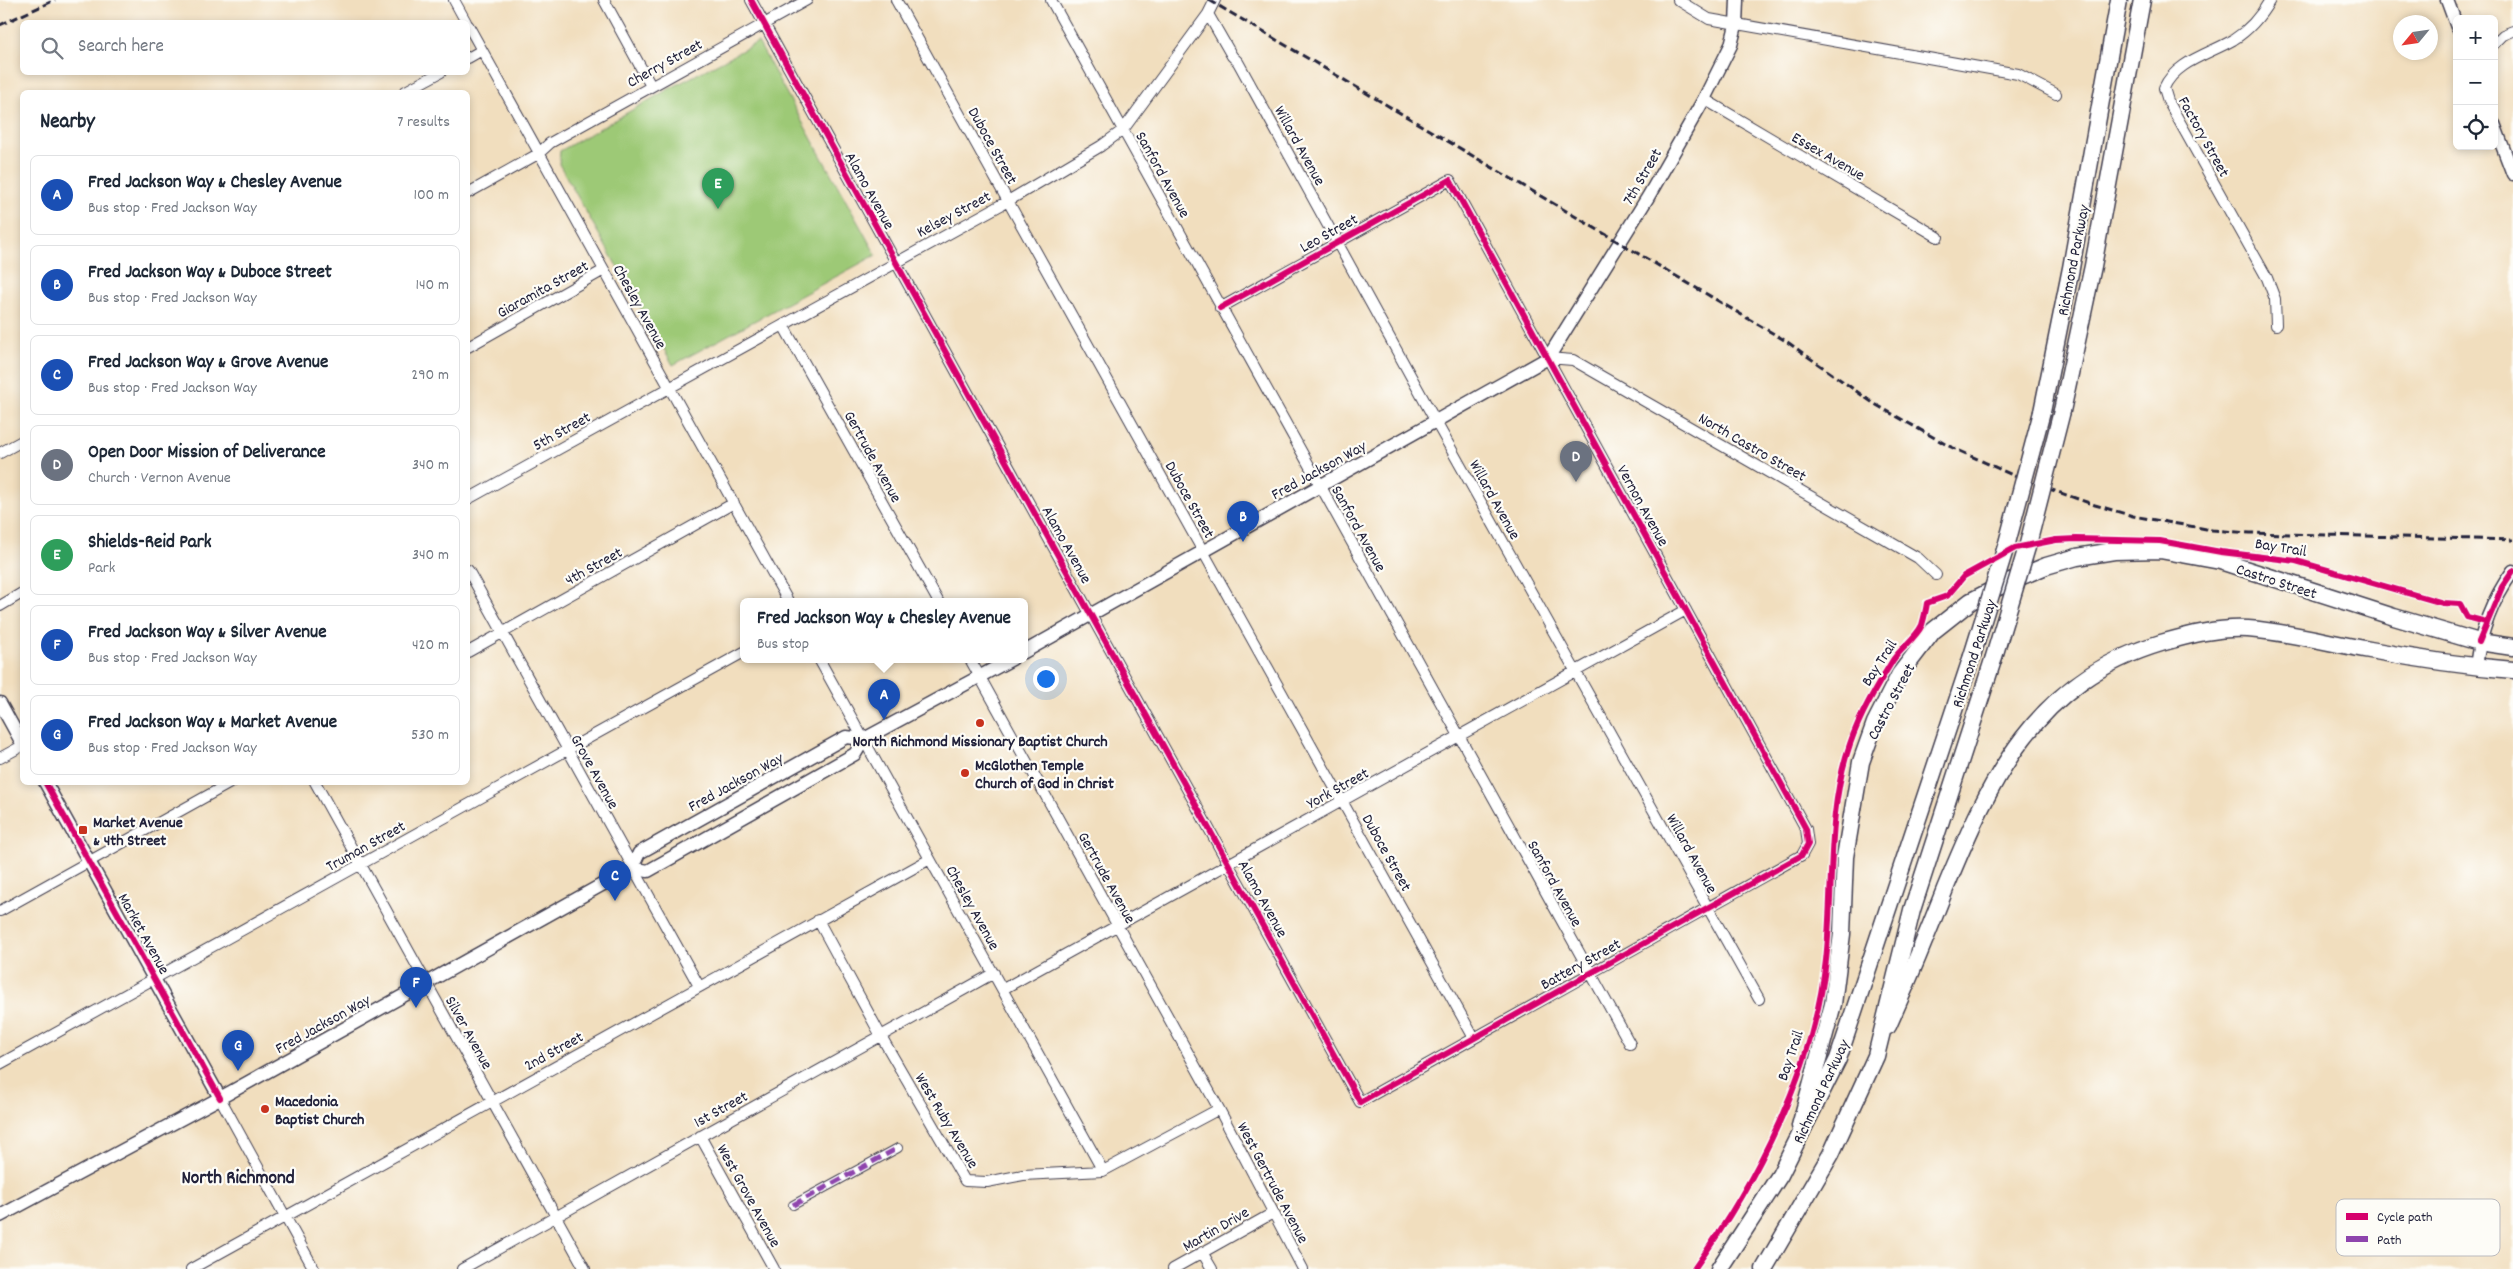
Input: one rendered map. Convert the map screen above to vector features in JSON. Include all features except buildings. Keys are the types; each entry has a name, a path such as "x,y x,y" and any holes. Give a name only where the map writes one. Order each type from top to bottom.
{"main road":[{"name":"Richmond Parkway","path":"1719,1269 1760,1209 1838,1059 1971,660 2007,544 2042,412 2071,268 2119,0"},
{"name":"Richmond Parkway","path":"1764,1269 1832,1154 1876,1056 1912,910 1993,660 2028,544 2062,412 2092,266 2142,0"},
{"name":"Castro Street","path":"1796,1143 1833,1004 1842,934 1845,857 1861,762 1875,723 1900,674 1933,631 1971,601 2046,566 2077,557 2114,551 2160,550 2220,561 2339,600 2479,642 2513,648"},
{"path":"1876,1056 1975,818 2004,763 2039,716 2082,679 2142,649 2196,633 2247,629 2307,637 2370,651 2476,667 2513,670"}],"street":[{"name":"Chesley Avenue","path":"454,0 465,20"},
{"path":"604,0 651,86"},
{"name":"Alamo Avenue","path":"750,0 1360,1102"},
{"name":"Cherry Street","path":"470,192 538,154 550,143 807,0"},
{"name":"Duboce Street","path":"896,0 1474,1038"},
{"name":"Sanford Avenue","path":"1051,0 1220,308 1630,1044"},
{"name":"Kelsey Street","path":"669,387 1102,146 1123,130 1208,14 1215,0"},
{"path":"1678,0 1709,19 2018,74 2056,94"},
{"name":"7th Street","path":"1548,358 1648,197 1704,99 1731,45 1736,25 1737,0"},
{"name":"Factory Street","path":"2270,0 2262,15 2248,29 2235,39 2179,68 2169,77 2164,88 2168,101 2267,278 2275,299 2276,325"},
{"path":"2447,0 2453,16"},
{"name":"Willard Avenue","path":"1208,14 1232,56 1238,62 1436,422 1759,999"},
{"name":"Chesley Avenue","path":"470,29 786,598"},
{"path":"2498,40 2503,35 2513,31"},
{"path":"470,57 482,50"},
{"path":"408,90 435,75"},
{"name":"Essex Avenue","path":"1704,99 1938,236"},
{"path":"2498,135 2513,174"},
{"name":"Leo Street","path":"1220,308 1450,180"},
{"name":"Vernon Avenue","path":"1450,180 1806,829 1808,844"},
{"name":"Giaramita Street","path":"470,345 604,270"},
{"name":"Gertrude Avenue","path":"783,324 936,598"},
{"name":"Fred Jackson Way","path":"1028,650 1548,358"},
{"name":"North Castro Street","path":"1548,358 1573,360 1918,558 1936,575"},
{"name":"5th Street","path":"470,498 669,387"},
{"path":"0,453 20,442"},
{"name":"4th Street","path":"470,651 734,503"},
{"path":"2476,667 2479,642 2502,587 2513,571"},
{"name":"Grove Avenue","path":"470,574 699,986"},
{"path":"0,606 20,594"},
{"name":"York Street","path":"1003,989 1686,610"},
{"name":"Truman Street","path":"0,1064 740,654"},
{"name":"Chesley Avenue","path":"821,663 1103,1171"},
{"name":"Gertrude Avenue","path":"972,663 1218,1109"},
{"name":"Fred Jackson Way","path":"632,868 648,871 855,754 864,739 1004,663"},
{"path":"0,703 20,741"},
{"name":"Fred Jackson Way","path":"0,1216 220,1098 632,868 638,853 846,737 864,739"},
{"path":"0,758 20,746"},
{"name":"Market Avenue","path":"47,785 155,978 314,1269"},
{"path":"0,911 227,785"},
{"name":"Silver Avenue","path":"317,785 585,1269"},
{"name":"Battery Street","path":"1360,1102 1802,855 1808,844"},
{"name":"2nd Street","path":"191,1269 818,920 930,860"},
{"name":"West Ruby Avenue","path":"818,920 881,1036 965,1181 987,1182 1023,1175 1103,1171 1218,1109"},
{"name":"1st Street","path":"462,1269 994,974"},
{"name":"West Gertrude Avenue","path":"1218,1109 1303,1269"},
{"name":"West Grove Avenue","path":"700,1136 774,1269"},
{"path":"793,1205 898,1148"},
{"name":"Martin Drive","path":"1173,1269 1272,1213"},
{"path":"1202,1252 1212,1269"}],"green space":[{"path":"758,42 876,255 673,365 559,164 560,151 667,90"}],"railway":[{"path":"0,25 55,0"},
{"path":"1209,0 1786,341 1873,403 1947,445 2021,479 2133,516 2212,530 2250,533 2513,540"}],"marked path":[{"path":"793,1205 898,1148"}],"cycle path":[{"path":"751,0 1360,1102 1802,855 1808,844 1806,829 1450,180 1220,308"},
{"name":"Bay Trail","path":"1694,1269 1740,1199 1779,1122 1796,1082 1809,1042 1826,960 1834,824 1842,770 1854,733 1864,711 1893,660 1922,625 1927,603 1947,596 1964,576 2015,548 2056,540 2076,539 2160,541 2221,552 2296,561 2443,603 2460,604 2467,617 2486,622"},
{"path":"2479,642 2502,587 2513,571"},
{"path":"47,785 220,1098"}],"place":[{"name":"Shields-Reid Park","path":"718,209"},
{"name":"Open Door Mission of Deliverance","path":"1576,482"},
{"name":"Fred Jackson Way & Duboce Street","path":"1243,542"},
{"name":"Fred Jackson Way & Chesley Avenue","path":"884,720"},
{"name":"North Richmond Missionary Baptist Church","path":"980,723"},
{"name":"McGlothen Temple Church of God in Christ","path":"965,773"},
{"name":"Market Avenue & 4th Street","path":"83,830"},
{"name":"Fred Jackson Way & Grove Avenue","path":"615,901"},
{"name":"Fred Jackson Way & Silver Avenue","path":"416,1008"},
{"name":"Fred Jackson Way & Market Avenue","path":"238,1071"},
{"name":"Macedonia Baptist Church","path":"265,1109"}],"district":[{"name":"North Richmond","path":"238,1176"}]}
